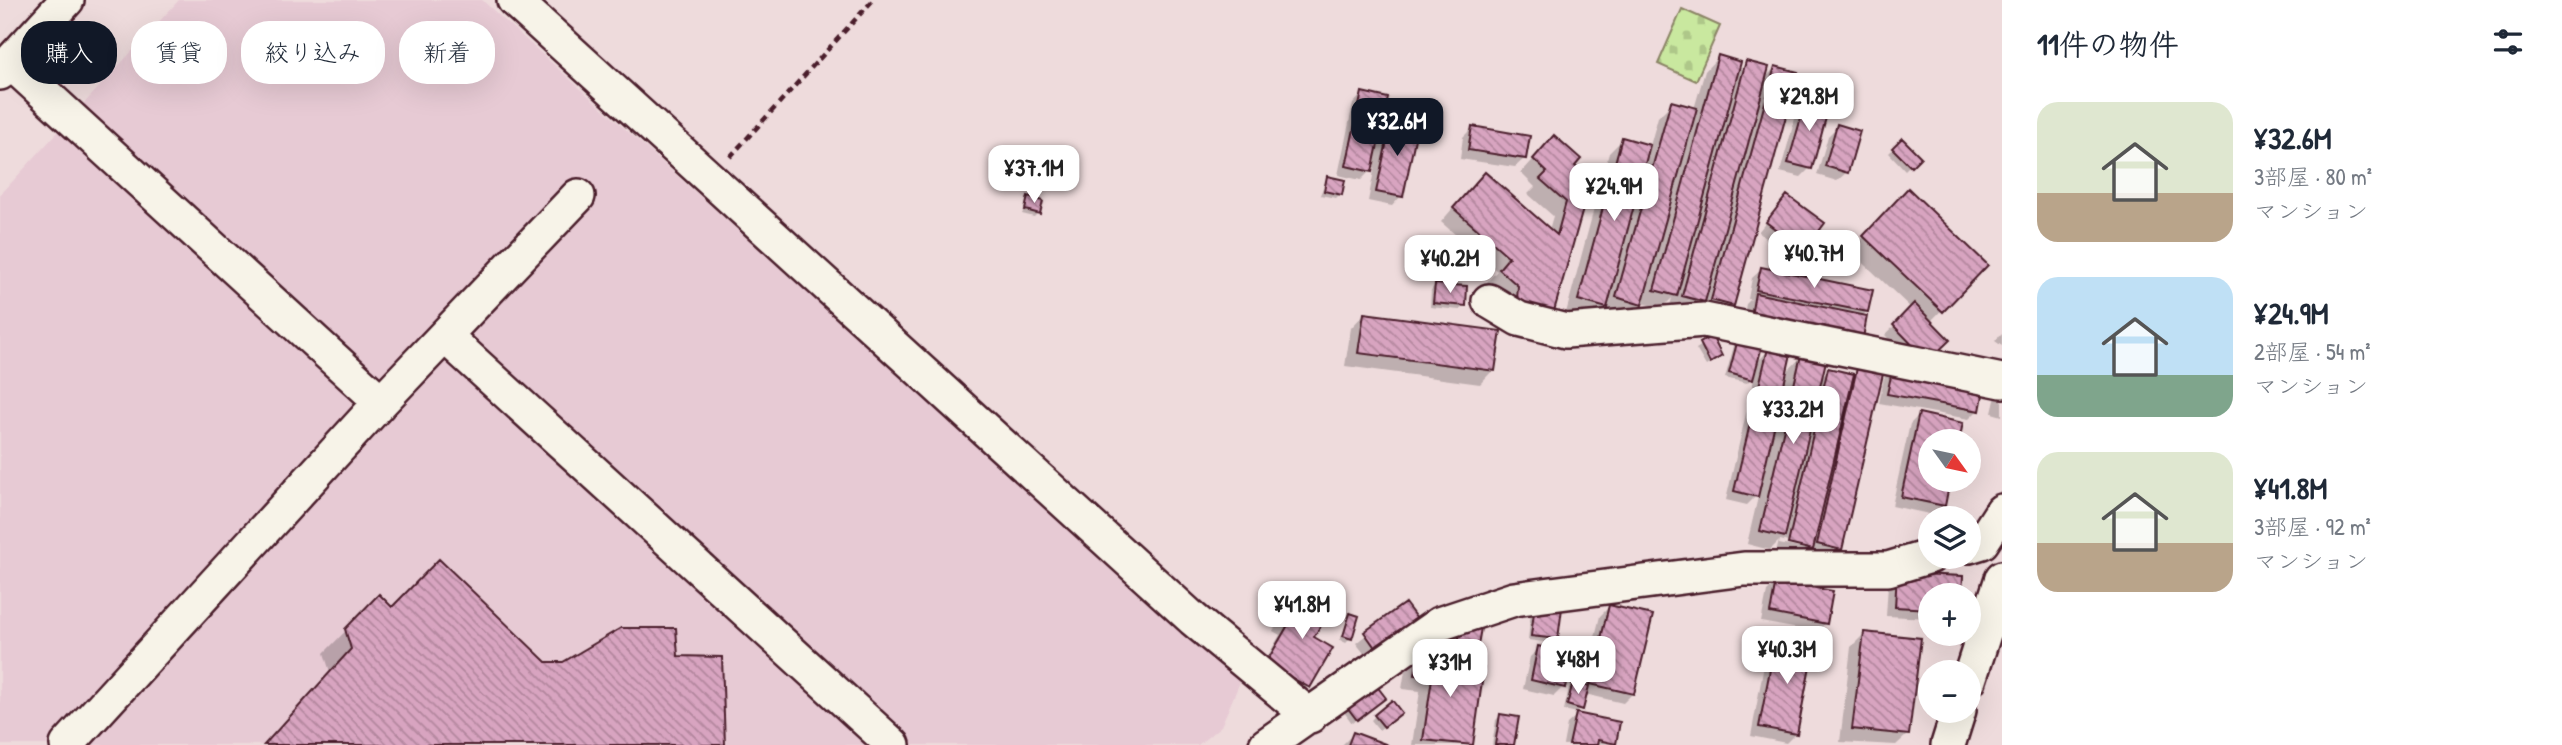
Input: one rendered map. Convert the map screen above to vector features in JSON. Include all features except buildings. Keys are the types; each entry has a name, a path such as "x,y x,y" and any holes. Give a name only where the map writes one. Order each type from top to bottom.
{"street":[{"path":"67,0 5,67 381,402"},
{"path":"514,0 1193,620 1310,716"},
{"path":"67,745 381,402 578,196"},
{"path":"1489,301 1520,319 1566,331 1704,320 2002,381"},
{"path":"445,336 893,745"},
{"path":"1981,537 2002,511"},
{"path":"1975,660 2002,578 1981,552"},
{"path":"1266,745 1439,624 1514,599 1744,569 1888,569 1918,560"},
{"path":"1948,745 1955,723"}],"path":[{"path":"710,179 873,0"}],"shaded area":[{"path":"179,0 482,0 1240,682 1221,726 1198,745 0,745 0,195 102,84 117,84 117,68 131,52 131,84 227,84 227,21 160,21"}],"green space":[{"path":"1682,9 1720,26 1696,81 1658,64"}]}
